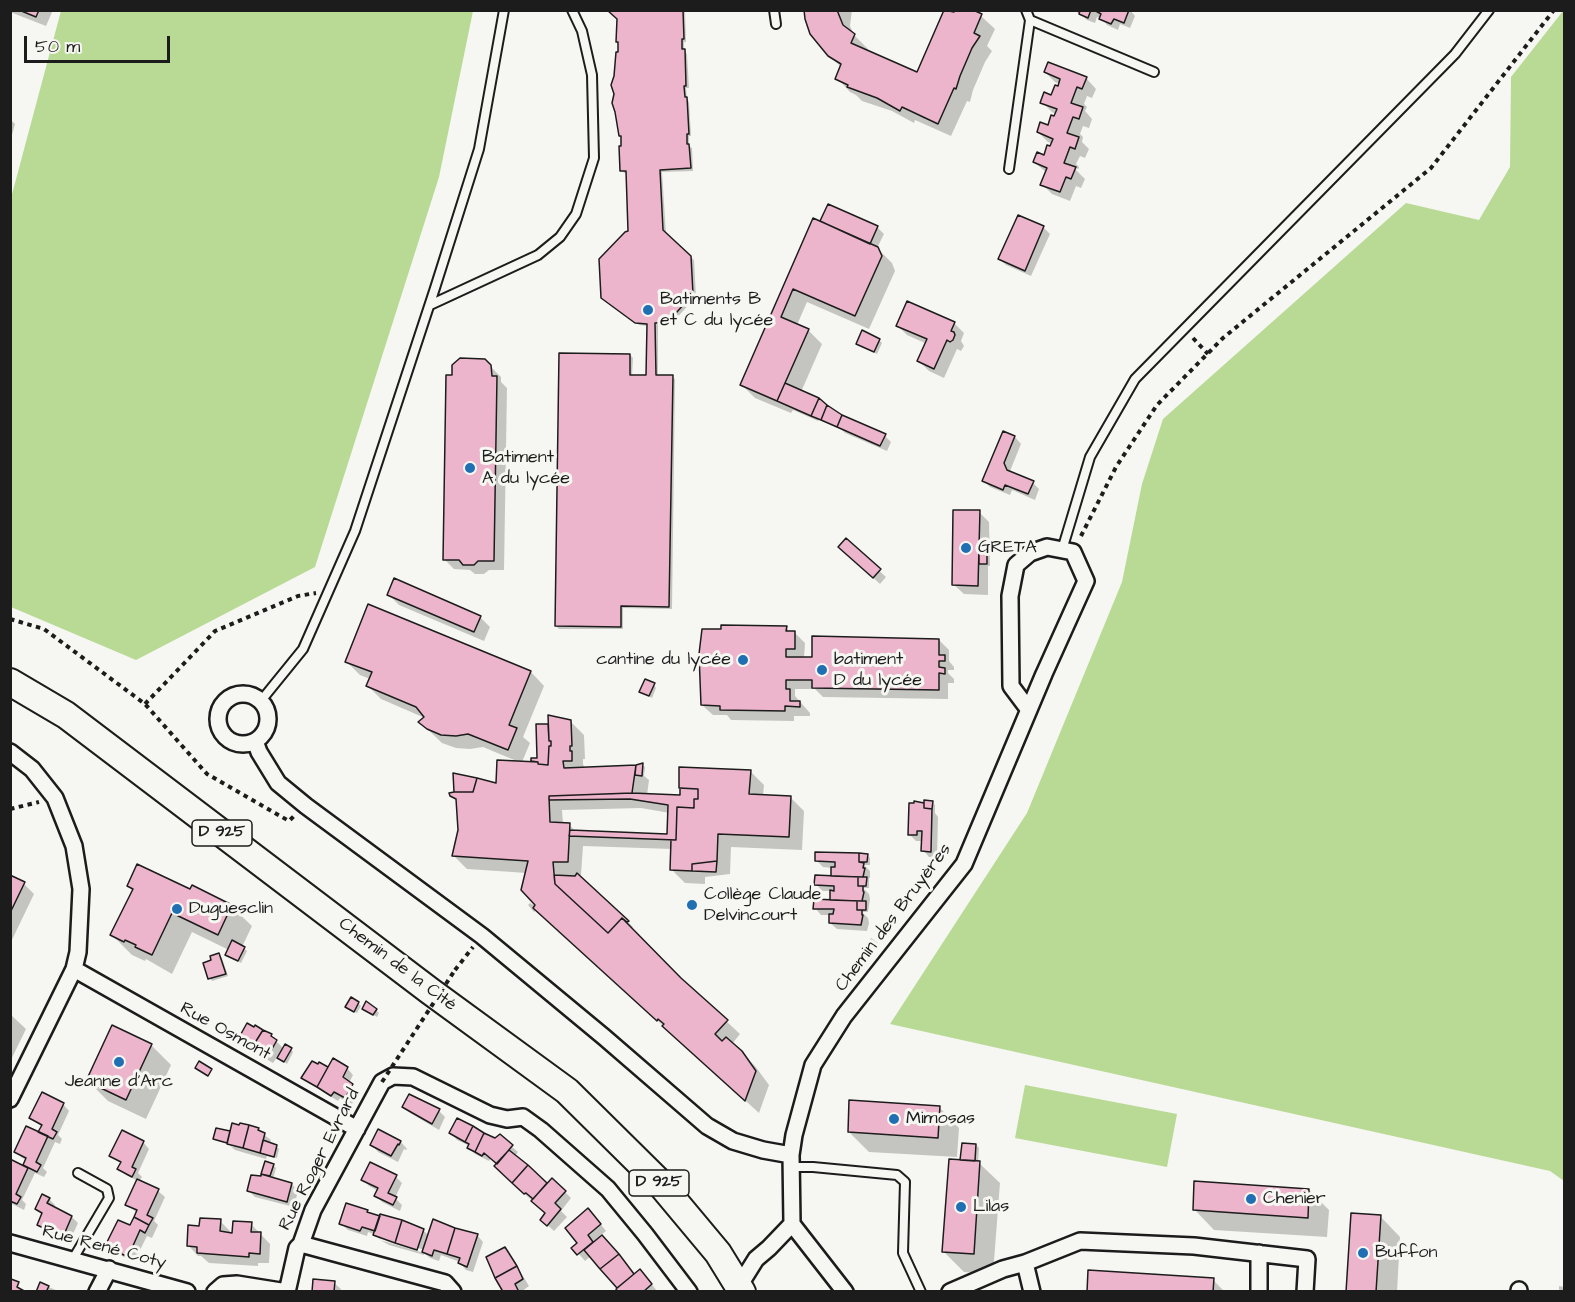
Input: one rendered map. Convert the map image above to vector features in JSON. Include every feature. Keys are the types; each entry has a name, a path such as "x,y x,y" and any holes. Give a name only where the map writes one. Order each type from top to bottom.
{"main road":[{"name":"Chemin de la Cité","path":"10,681 66,715 415,980 567,1091 657,1180 718,1253 739,1290"}],"street":[{"path":"1029,710 1011,686 1010,596 1016,565 1030,553 1047,547 1068,551"},
{"name":"Chemin des Bruyères","path":"792,1224 791,1161 794,1135 813,1065 844,1016 964,864 1086,581 1068,551"},
{"path":"245,695 260,702 267,715 265,730 261,736 247,744 239,744 224,736 218,720 219,712 229,699 245,695"},
{"path":"255,741 278,783 482,936 707,1126 733,1141 791,1161"},
{"path":"10,752 32,769 55,798 74,846 81,889 78,952 74,969 10,1099"},
{"name":"Rue Osmont","path":"74,969 357,1129"},
{"path":"382,1082 393,1076 413,1077 490,1115 507,1119 523,1117 608,1189 689,1292"},
{"name":"Rue Roger Evrard","path":"287,1292 297,1248 301,1244 313,1210 382,1082"},
{"path":"739,1290 756,1259 792,1224 845,1292"},
{"path":"950,1292 1003,1269 1025,1263 1080,1241 1194,1246 1307,1258 1305,1292"},
{"name":"Rue René Coty","path":"10,1242 187,1292"},
{"path":"301,1244 445,1283 453,1292"},
{"path":"1258,1292 1259,1253"},
{"path":"1025,1263 1032,1292"},
{"path":"97,1292 109,1269"},
{"path":"215,1292 223,1285 237,1284 287,1292"}],"lane":[{"path":"260,702 303,650 355,531 479,149 504,10"},
{"path":"430,305 538,255 561,237 576,214 594,158 592,75 582,31 572,10"},
{"path":"774,10 776,24"},
{"path":"1009,169 1030,20 1026,10"},
{"path":"1068,551 1090,457 1135,379 1455,54 1489,10"},
{"path":"1030,20 1154,72"},
{"path":"791,1161 813,1167 897,1175 905,1182 903,1253 921,1292"},
{"path":"73,1259 109,1198 107,1189 78,1173"}],"path":[{"path":"1068,551 1116,467 1157,405 1223,338 1431,168 1554,10"},
{"path":"1184,329 1208,354"},
{"path":"145,704 215,631 298,596 328,590"},
{"path":"10,619 44,629 145,704 207,774 289,821 306,806"},
{"path":"10,809 55,798"},
{"path":"382,1082 455,970 482,936"}],"green space":[{"path":"61,11 473,11 439,177 315,567 136,660 11,607 11,198"},
{"path":"1563,11 1564,1181 1550,1171 890,1024 1027,813 1122,582 1142,484 1163,419 1406,203 1479,220 1510,167 1511,77"},
{"path":"1025,1085 1177,1114 1167,1167 1015,1138"}],"building":[{"path":"19,10 39,10 36,17"},
{"name":"Batiments B et C du lycée","path":"607,10 683,10 682,49 685,49 686,86 684,86 685,97 687,97 689,134 687,134 687,144 689,144 691,168 660,170 663,230 691,256 693,294 668,322 655,323 656,375 673,375 669,607 621,606 621,627 555,626 559,353 630,354 630,375 646,375 647,324 635,323 601,298 599,259 628,231 626,171 620,171 621,136 619,136 612,103 614,94 611,85 616,52 618,52 617,19"},
{"path":"804,10 837,10 843,25 855,34 851,43 917,72 944,10 954,12 955,10 973,10 982,14 974,33 980,36 972,48 956,89 954,88 938,124 902,107 900,111 877,98 847,87 848,85 835,79 841,64 828,56 810,34"},
{"path":"1080,10 1091,10 1088,18 1079,14"},
{"path":"1094,10 1129,10 1124,23 1114,19 1111,24 1099,19 1101,14"},
{"path":"1048,62 1087,77 1082,89 1077,87 1071,103 1083,107 1079,119 1073,117 1067,133 1079,137 1075,149 1070,147 1064,163 1076,167 1071,179 1066,177 1060,192 1040,185 1047,168 1033,162 1037,152 1044,155 1047,145 1050,146 1053,139 1037,132 1040,122 1048,125 1051,115 1054,116 1057,109 1040,103 1044,92 1051,95 1060,79 1044,72"},
{"path":"828,204 878,226 870,244 820,221"},
{"path":"1018,215 1044,226 1025,271 998,259"},
{"path":"813,218 878,247 882,256 855,316 793,289 781,317 809,329 777,401 740,385"},
{"path":"907,301 955,322 951,331 955,335 953,340 950,342 947,340 934,369 917,361 927,339 896,326"},
{"path":"862,330 880,339 874,352 856,344"},
{"name":"Batiment A du lycée","path":"460,358 485,359 491,365 492,376 497,376 494,561 478,561 474,565 463,565 459,560 443,560 446,375 452,375 452,365"},
{"path":"785,383 819,398 811,416 777,401"},
{"path":"819,398 827,405 821,420 811,416"},
{"path":"827,405 842,415 837,427 821,420"},
{"path":"842,415 886,434 880,446 837,427"},
{"path":"1003,431 1015,436 1004,463 1007,470 1034,481 1028,494 1005,485 1003,490 982,481"},
{"name":"GRETA","path":"953,510 980,510 978,586 952,585"},
{"path":"846,538 881,569 873,578 838,547"},
{"path":"979,543 987,543 987,564 979,564"},
{"path":"394,578 481,616 474,632 387,595"},
{"path":"368,604 531,671 509,725 517,728 508,750 468,734 441,735 427,729 418,722 424,717 416,707 366,686 372,672 345,662"},
{"name":"batiment D du lycée","path":"721,625 787,626 786,631 795,631 795,649 786,649 786,657 812,657 812,636 939,639 939,655 945,655 945,661 939,661 939,667 945,668 945,674 939,673 939,690 812,688 812,680 786,680 786,689 790,689 790,701 800,701 800,707 785,706 785,711 720,710 720,706 701,705 699,654 702,629 721,629"},
{"path":"645,679 655,683 649,696 639,692"},
{"path":"548,715 571,720 572,761 563,761 564,768 636,765 632,793 549,796 550,822 570,823 568,862 553,862 555,884 608,933 622,918 681,978 728,1020 715,1034 722,1041 726,1037 742,1051 756,1071 745,1101 662,1026 664,1024 658,1019 657,1021 533,908 535,905 521,890 528,861 452,856 458,830 456,799 449,793 473,792 477,778 496,783 497,760 538,762 538,764 548,765 551,741 549,741"},
{"path":"536,724 548,724 551,746 549,746 548,765 531,761 531,758 537,758"},
{"path":"643,763 642,776 635,775 636,765"},
{"path":"679,767 751,770 749,794 791,796 789,837 718,834 717,861 692,864 692,871 670,870 671,840 676,840 677,807 694,808 694,799 698,799 698,789 679,788"},
{"path":"453,773 477,778 473,792 454,792"},
{"path":"680,788 698,789 698,799 694,799 694,808 677,807 676,840 569,836 570,830 667,834 668,805 630,799 549,800 549,796 632,793 680,795"},
{"path":"924,800 933,801 932,809 924,808"},
{"path":"914,801 924,803 924,808 932,809 931,852 921,851 922,831 917,831 917,835 908,835 909,803 914,803"},
{"path":"815,852 859,853 859,862 864,863 863,868 865,868 863,877 831,876 831,867 835,867 835,862 815,861"},
{"path":"859,853 868,854 867,862 859,862"},
{"path":"717,861 716,872 692,871 692,864"},
{"name":"Duguesclin","path":"137,864 190,889 192,885 232,905 218,935 172,913 152,955 135,947 136,945 110,935 133,889 127,886"},
{"path":"577,873 629,921 622,918 608,933 555,884 554,875 575,876"},
{"path":"10,875 25,882 10,913"},
{"path":"815,875 858,877 858,886 863,886 864,892 862,901 830,900 830,890 834,891 834,886 814,885"},
{"path":"858,877 867,877 866,886 858,886"},
{"path":"814,899 857,901 857,910 862,910 863,915 861,925 829,923 829,914 833,914 834,909 813,909"},
{"path":"857,901 866,901 866,910 857,910"},
{"path":"232,940 245,947 238,961 225,955"},
{"path":"219,953 226,974 208,979 203,963 211,960 210,956"},
{"path":"351,997 359,1002 354,1012 345,1007"},
{"path":"366,1001 377,1009 373,1015 362,1009"},
{"path":"247,1023 263,1030 251,1049 237,1041"},
{"name":"Jeanne d'Arc","path":"112,1025 152,1044 126,1100 86,1081"},
{"path":"263,1030 272,1034 271,1036 277,1040 267,1058 251,1049"},
{"path":"285,1044 292,1048 284,1062 277,1058"},
{"path":"333,1058 348,1067 343,1077 353,1084 345,1098 334,1092 331,1096 317,1087"},
{"path":"199,1061 212,1069 208,1076 195,1068"},
{"path":"312,1061 328,1067 317,1087 301,1078"},
{"path":"42,1092 64,1103 52,1129 57,1132 53,1139 38,1132 42,1125 29,1118"},
{"path":"409,1094 440,1109 432,1124 402,1107"},
{"name":"Mimosas","path":"849,1100 940,1106 938,1138 848,1132"},
{"path":"457,1118 473,1126 465,1142 449,1133"},
{"path":"232,1123 249,1125 243,1148 227,1144"},
{"path":"249,1125 265,1133 260,1153 243,1148"},
{"path":"26,1126 48,1136 36,1162 41,1165 37,1172 23,1165 26,1158 14,1152"},
{"path":"473,1126 484,1133 475,1152 467,1148 469,1144 465,1142"},
{"path":"216,1128 230,1131 227,1143 213,1139"},
{"path":"378,1129 401,1141 391,1156 370,1145"},
{"path":"122,1130 144,1141 132,1167 136,1169 132,1177 117,1169 121,1162 109,1156"},
{"path":"484,1133 495,1138 500,1134 513,1145 497,1164 484,1153 482,1156 475,1152"},
{"path":"263,1140 277,1145 274,1157 260,1153"},
{"path":"962,1143 976,1144 975,1161 960,1160"},
{"path":"509,1150 528,1165 512,1183 494,1166"},
{"path":"10,1159 28,1168 16,1194 21,1197 17,1204 10,1201"},
{"name":"Lilas","path":"949,1159 980,1161 974,1254 942,1252"},
{"path":"265,1161 274,1164 270,1176 261,1174"},
{"path":"370,1162 397,1175 388,1193 397,1197 393,1205 374,1196 378,1188 361,1180"},
{"path":"528,1165 547,1183 533,1199 512,1183"},
{"path":"261,1174 292,1183 287,1202 247,1191 251,1175 261,1176"},
{"path":"552,1178 566,1191 555,1203 561,1209 547,1226 540,1220 545,1213 531,1201"},
{"path":"137,1179 159,1189 147,1215 153,1218 149,1225 134,1217 137,1210 125,1205"},
{"name":"Chenier","path":"1194,1181 1309,1189 1308,1218 1193,1210"},
{"path":"42,1194 50,1198 47,1203 72,1216 63,1237 37,1225 42,1213 35,1209"},
{"path":"346,1203 380,1216 375,1231 362,1227 360,1231 339,1224"},
{"path":"588,1208 601,1224 588,1235 593,1242 577,1255 571,1248 577,1243 565,1228"},
{"name":"Buffon","path":"1351,1213 1381,1215 1376,1292 1346,1292"},
{"path":"380,1214 402,1220 395,1243 373,1235"},
{"path":"134,1217 149,1225 145,1233 140,1230 128,1257 105,1246 118,1220 130,1225"},
{"path":"200,1218 221,1219 220,1231 232,1233 233,1221 252,1222 251,1232 261,1232 260,1254 249,1253 249,1257 197,1253 197,1247 187,1246 188,1225 199,1226"},
{"path":"433,1219 455,1228 447,1254 434,1250 432,1256 422,1252"},
{"path":"402,1220 424,1229 417,1250 395,1243"},
{"path":"455,1228 478,1234 467,1267 458,1263 460,1258 447,1254"},
{"path":"602,1235 619,1254 600,1269 584,1250"},
{"path":"505,1247 517,1266 495,1278 486,1257"},
{"path":"619,1254 634,1274 617,1288 600,1269"},
{"path":"517,1266 523,1279 515,1284 519,1292 500,1292 502,1290 495,1278"},
{"path":"640,1269 652,1284 643,1292 618,1292 616,1289"},
{"path":"1088,1270 1214,1278 1213,1292 1087,1292"},
{"path":"11,1279 19,1282 17,1287 26,1292 10,1292"},
{"path":"313,1279 335,1281 334,1292 312,1292"},
{"path":"40,1282 49,1286 46,1292 36,1292"}],"place":[{"name":"Batiments B et C du lycée","path":"648,310"},
{"name":"Batiment A du lycée","path":"470,468"},
{"name":"GRETA","path":"966,548"},
{"name":"cantine du lycée","path":"743,660"},
{"name":"batiment D du lycée","path":"822,670"},
{"name":"Collège Claude Delvincourt","path":"692,905"},
{"name":"Duguesclin","path":"177,909"},
{"name":"Jeanne d'Arc","path":"119,1062"},
{"name":"Mimosas","path":"894,1119"},
{"name":"Chenier","path":"1251,1199"},
{"name":"Lilas","path":"961,1207"},
{"name":"Buffon","path":"1363,1253"}]}
